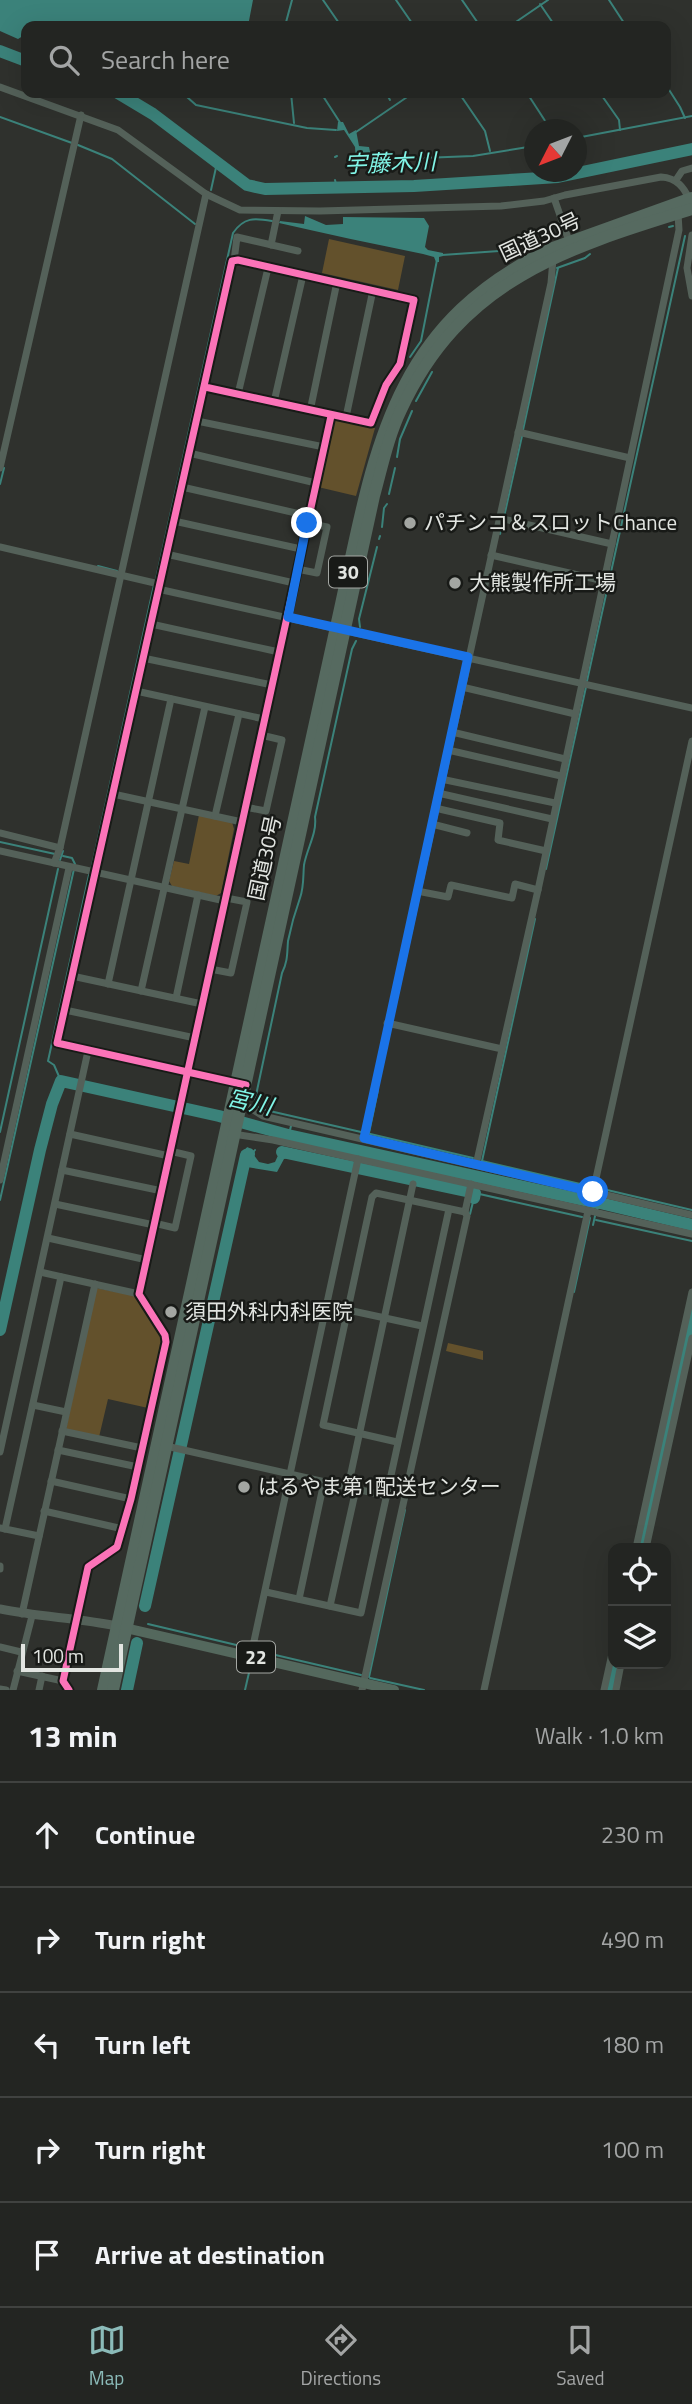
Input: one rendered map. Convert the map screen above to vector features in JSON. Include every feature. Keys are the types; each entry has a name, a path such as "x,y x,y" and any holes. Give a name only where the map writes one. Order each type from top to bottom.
{"highway":[{"name":"国道30号","path":"341,628 374,496 400,411 420,374 455,328 484,300 518,276 571,250 678,214 691,203"},
{"name":"国道30号","path":"103,1690 170,1448 231,1131 341,628 374,460 393,407 413,369 449,321 478,294 523,263 569,241 691,203"},
{"name":"国道30号","path":"113,1690 122,1627"}],"main road":[{"name":"22","path":"122,1627 252,1651 394,1690"}],"street":[{"path":"0,88 21,95"},
{"path":"30,98 118,130 206,194 240,210 501,206 661,177 676,180 691,203"},
{"path":"0,468 81,115"},
{"path":"676,180 682,171 692,168"},
{"path":"57,855 123,575 206,194"},
{"path":"554,198 569,241"},
{"path":"271,245 278,211"},
{"path":"478,1162 561,776 575,714 586,682 604,581 679,230 678,214"},
{"path":"692,235 687,268 692,296"},
{"path":"241,1084 57,1043 92,872 113,794 151,624 157,585 234,261 237,237 298,251"},
{"path":"365,1135 464,688 468,657 502,518 551,283 553,258"},
{"path":"205,387 371,423 386,385 400,364 414,300 234,261"},
{"path":"238,394 268,268"},
{"path":"274,402 303,275"},
{"path":"310,411 338,282"},
{"path":"346,417 373,290"},
{"path":"63,1681 88,1567 117,1547 123,1529 166,1338 139,1294 331,416"},
{"path":"197,421 324,447"},
{"path":"518,432 630,458"},
{"path":"189,453 316,483"},
{"path":"182,487 308,519 327,527 317,573 297,569"},
{"path":"502,518 612,544"},
{"path":"174,521 301,549"},
{"path":"0,547 288,617 692,708"},
{"path":"166,554 294,583"},
{"path":"494,555 604,581"},
{"path":"151,624 279,652"},
{"path":"143,658 272,685"},
{"path":"464,688 575,714"},
{"path":"136,691 264,719"},
{"path":"108,984 172,699"},
{"path":"141,991 205,707"},
{"path":"215,816 239,713"},
{"path":"454,733 565,759"},
{"path":"245,807 266,811 282,740 261,735"},
{"path":"596,1191 692,741"},
{"path":"450,751 561,776"},
{"path":"444,780 555,803"},
{"path":"441,793 552,819"},
{"path":"113,794 242,821"},
{"path":"437,809 500,823 498,840 546,851"},
{"path":"434,825 467,833"},
{"path":"0,833 57,855 72,868 198,895 247,902 231,973 210,969"},
{"path":"0,851 57,855"},
{"path":"0,1180 72,868"},
{"path":"420,891 448,897 451,885 512,898 515,884 538,890"},
{"path":"176,999 198,895"},
{"path":"72,976 202,1004"},
{"path":"65,1010 195,1038"},
{"path":"390,1023 502,1049"},
{"path":"0,1451 88,1051"},
{"path":"236,1107 291,1123 365,1135 692,1215"},
{"path":"231,1131 357,1165 692,1234"},
{"path":"55,1204 175,1228 191,1156 70,1135"},
{"path":"252,1651 357,1165"},
{"path":"62,1170 162,1191"},
{"path":"330,1606 352,1488 359,1433 413,1184"},
{"path":"364,1681 467,1216 465,1212 470,1190"},
{"path":"397,1442 323,1425 372,1197 376,1193 465,1212"},
{"path":"266,1592 361,1613 449,1209"},
{"path":"484,1690 591,1214"},
{"path":"47,1238 147,1260"},
{"path":"40,1272 139,1294"},
{"path":"39,1536 2,1529 61,1277"},
{"path":"13,1690 44,1511 95,1284"},
{"path":"637,1543 692,1292"},
{"path":"348,1310 422,1326"},
{"path":"647,1543 692,1338"},
{"path":"33,1405 66,1412"},
{"path":"62,1431 142,1448"},
{"path":"170,1448 387,1496"},
{"path":"58,1450 138,1467"},
{"path":"51,1481 131,1499"},
{"path":"299,1599 324,1482"},
{"path":"44,1511 123,1529"},
{"path":"0,1609 27,1615 78,1618 122,1627"},
{"path":"0,1647 21,1652"},
{"path":"604,1690 609,1669"},
{"path":"616,1690 620,1669"},
{"path":"17,1671 63,1681 69,1690"},
{"path":"39,1690 42,1676"},
{"path":"0,1689 6,1690"}],"shaded area":[{"path":"329,239 405,256 398,290 322,273"},
{"path":"335,418 375,428 356,496 318,487"},
{"path":"199,815 232,822 234,829 221,893 216,896 172,886 169,881 174,861 189,864"},
{"path":"96,1288 137,1296 161,1332 163,1340 148,1408 108,1399 99,1437 66,1429"},
{"path":"448,1343 483,1351 483,1360 446,1351"}],"water":[{"path":"0,0 253,0 249,21 21,21 21,37 18,39 0,31"},
{"path":"338,122 343,122 349,134 356,130 359,146 369,147 372,161 356,161 355,147 344,130 337,131"},
{"path":"305,216 326,225 343,224 343,217 424,218 429,226 425,247 443,253 443,256 436,262 434,257 423,254 279,223 304,224"},
{"path":"248,1147 259,1162 268,1164 275,1162 281,1149 285,1147 296,1151 295,1156 284,1159 277,1172 241,1166"}],"waterway":[{"path":"286,21 292,0"},
{"path":"323,0 338,21"},
{"path":"396,0 411,21"},
{"path":"462,0 477,21"},
{"path":"517,21 548,0"},
{"path":"609,0 623,21"},
{"path":"540,4 552,21"},
{"name":"宇藤木川","path":"0,51 21,59"},
{"path":"671,93 685,118"},
{"name":"宇藤木川","path":"126,98 153,114 247,185 265,189 414,186 558,177 692,149"},
{"path":"188,98 196,105 307,128 336,130"},
{"path":"292,98 294,123"},
{"path":"324,98 341,124"},
{"path":"356,132 406,98"},
{"path":"462,98 485,131 490,151"},
{"path":"530,98 544,119"},
{"path":"604,98 619,120 620,130"},
{"path":"587,136 692,116"},
{"path":"0,117 72,143"},
{"path":"78,145 112,159 195,224"},
{"path":"372,160 473,156 524,148"},
{"path":"211,190 217,163"},
{"name":"宇藤木川","path":"335,180 337,188"},
{"path":"156,579 233,233 245,221 272,221"},
{"path":"669,227 673,226"},
{"path":"587,681 685,236"},
{"path":"442,255 514,250"},
{"path":"557,268 590,254"},
{"path":"410,357 421,341 437,260"},
{"path":"523,430 558,268"},
{"path":"416,401 432,372"},
{"path":"397,457 400,439 412,411"},
{"path":"504,517 522,436"},
{"path":"0,484 4,468"},
{"path":"389,494 395,468"},
{"path":"382,527 387,504"},
{"path":"500,534 503,522"},
{"path":"360,627 359,619 377,547"},
{"path":"98,566 117,571"},
{"path":"91,870 154,585"},
{"path":"356,641 304,865 302,890 289,935 286,961 255,1100 261,1109 361,1132"},
{"path":"546,869 586,687"},
{"path":"0,842 55,854"},
{"path":"60,860 63,851"},
{"path":"63,856 72,858 75,864"},
{"path":"0,1132 58,869"},
{"path":"0,1200 74,869"},
{"path":"61,1081 54,1065 48,1061 89,875"},
{"path":"482,1161 535,919"},
{"name":"宮川","path":"0,1330 40,1150 61,1081 219,1116 288,1135 597,1203"},
{"path":"369,1133 378,1090"},
{"name":"宮川","path":"288,1138 291,1126"},
{"path":"366,1133 473,1158"},
{"path":"251,1155 255,1150"},
{"path":"282,1152 475,1193 474,1198"},
{"path":"145,1606 246,1155 249,1154"},
{"path":"482,1161 593,1187"},
{"path":"600,1188 602,1185 601,1190"},
{"path":"603,1189 692,1210"},
{"path":"475,1193 582,1217"},
{"name":"宮川","path":"597,1211 600,1196"},
{"path":"470,1214 474,1198"},
{"name":"宮川","path":"600,1203 692,1225"},
{"path":"593,1225 595,1216"},
{"path":"574,1292 590,1218"},
{"path":"596,1220 692,1241"},
{"path":"641,1543 692,1311"},
{"path":"369,1677 405,1510"},
{"path":"148,1624 249,1648"},
{"path":"127,1690 137,1643"},
{"path":"254,1650 361,1675"},
{"path":"245,1690 251,1664"},
{"path":"609,1690 614,1669"},
{"path":"370,1678 424,1690"}],"cycle path":[{"path":"205,387 371,423 386,385 400,364 414,300 238,260 232,261 57,1043 246,1085"},
{"path":"69,1690 63,1681 88,1567 117,1547 131,1499 166,1342 165,1335 139,1294 331,416"}],"place":[{"name":"パチンコ＆スロットChance","path":"410,523"},
{"name":"大熊製作所工場","path":"455,583"},
{"name":"須田外科内科医院","path":"171,1312"},
{"name":"はるやま第1配送センター","path":"244,1487"}],"route":[{"path":"307,523 288,617 468,657 364,1138 593,1192"}]}
